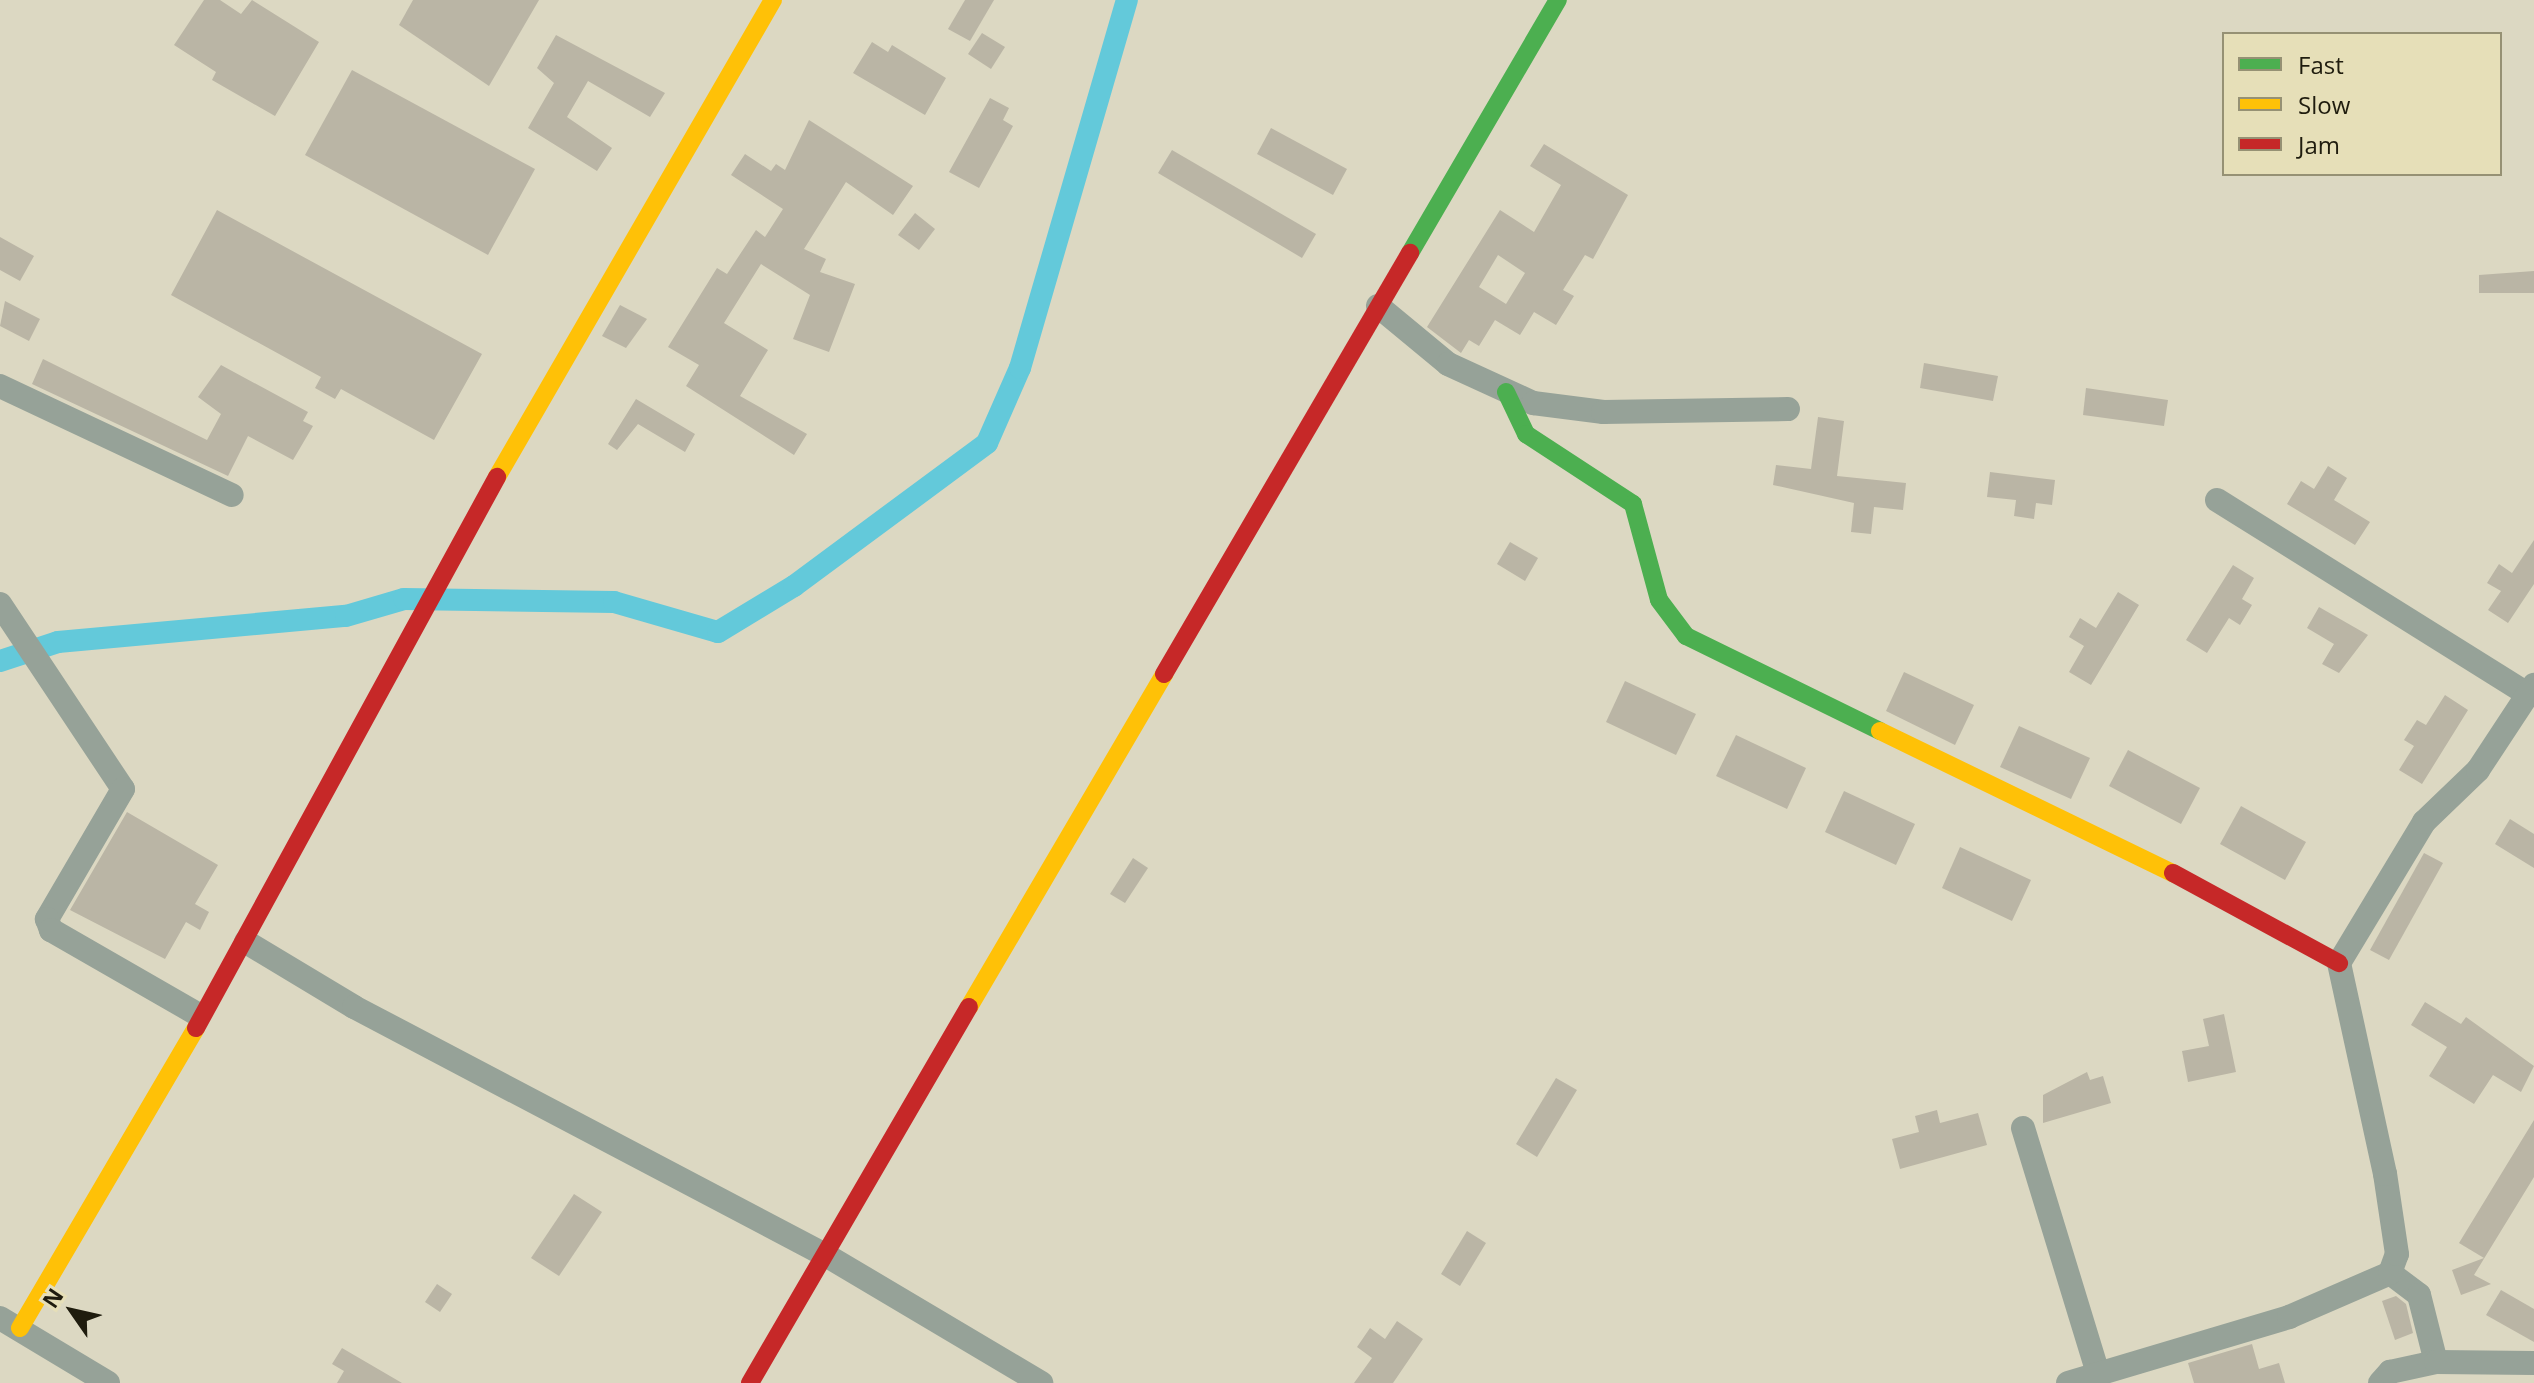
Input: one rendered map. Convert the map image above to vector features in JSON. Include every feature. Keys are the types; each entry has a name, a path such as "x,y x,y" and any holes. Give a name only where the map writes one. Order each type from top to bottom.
{"street":[{"path":"108,1383 10,1323 197,1014 246,942 448,562 773,0"},
{"path":"750,1383 829,1257 1558,0"},
{"path":"1378,306 1448,364 1488,376 1506,392 1526,434 1633,504 1659,600 1686,636 2221,897 2339,963"},
{"path":"0,386 232,495"},
{"path":"1506,392 1603,412 1788,409"},
{"path":"2068,1383 2115,1375 2289,1317 2390,1273 2397,1254 2385,1174 2339,963 2424,822 2478,770 2531,690 2217,500"},
{"path":"0,604 123,789 47,919 51,930 197,1014"},
{"path":"246,942 354,1007 829,1257 1041,1383"},
{"path":"2023,1128 2115,1375"},
{"path":"2390,1273 2419,1295 2436,1362"},
{"path":"2380,1383 2390,1372 2436,1362 2534,1363"}],"building":[{"path":"204,0 220,0 241,14 252,0 319,42 275,116 212,80 216,72 174,45"},
{"path":"413,0 539,0 489,86 399,25"},
{"path":"965,0 994,0 970,41 948,29"},
{"path":"982,33 1005,47 991,69 968,54"},
{"path":"556,35 665,93 650,117 588,81 567,117 612,148 597,171 528,128 554,83 537,68"},
{"path":"872,42 888,52 892,45 946,78 925,115 853,73"},
{"path":"352,70 535,169 488,255 305,155"},
{"path":"990,98 1009,108 1003,120 1013,126 979,188 949,172"},
{"path":"809,120 913,186 893,215 846,182 804,249 826,259 820,272 855,284 829,352 793,339 810,295 761,264 724,323 768,350 740,396 807,434 794,455 686,386 699,365 668,347 717,268 727,274 756,230 765,237 783,209 731,175 745,154 771,171 776,164 785,170"},
{"path":"1271,128 1347,169 1333,195 1257,154"},
{"path":"1544,144 1628,195 1593,259 1585,255 1563,290 1574,296 1556,325 1534,312 1520,335 1495,320 1479,346 1469,340 1461,353 1427,327 1500,210 1534,232 1561,185 1530,166","holes":["1498,255 1525,273 1506,304 1479,287"]},
{"path":"1172,150 1316,234 1302,258 1158,173"},
{"path":"217,210 482,354 434,440 341,389 335,399 315,388 321,377 171,295"},
{"path":"915,213 935,229 919,250 898,235"},
{"path":"0,237 34,256 20,281 0,270"},
{"path":"2534,271 2534,293 2479,293 2479,275"},
{"path":"5,301 40,319 29,341 0,326"},
{"path":"620,305 647,319 626,348 602,336"},
{"path":"43,359 207,440 221,414 198,397 221,365 308,412 303,421 313,426 293,460 248,436 228,476 32,384"},
{"path":"1924,363 1998,376 1993,401 1920,388"},
{"path":"2086,388 2168,400 2164,426 2083,415"},
{"path":"636,399 695,434 685,452 638,424 617,450 608,444"},
{"path":"1818,417 1844,421 1837,476 1906,483 1903,510 1874,507 1871,534 1851,532 1854,503 1773,485 1776,465 1811,469"},
{"path":"2328,466 2347,478 2334,500 2370,522 2355,545 2287,504 2301,481 2314,489"},
{"path":"1990,472 2055,480 2052,505 2036,503 2034,519 2014,516 2016,500 1987,497"},
{"path":"2534,540 2534,584 2508,623 2488,610 2501,591 2487,583 2499,564 2512,573"},
{"path":"1510,542 1538,558 1525,581 1497,564"},
{"path":"2233,565 2254,578 2242,599 2252,605 2240,625 2229,618 2207,653 2186,640"},
{"path":"2118,592 2139,605 2091,685 2069,672 2084,646 2069,637 2080,618 2096,628"},
{"path":"2319,607 2368,635 2339,673 2322,664 2334,644 2307,628"},
{"path":"1904,672 1974,705 1955,745 1886,711"},
{"path":"1625,681 1696,714 1676,755 1606,722"},
{"path":"2445,695 2468,710 2422,784 2399,770 2414,746 2404,740 2417,720 2426,725"},
{"path":"2019,726 2090,758 2071,799 2000,767"},
{"path":"1736,735 1806,768 1787,809 1716,776"},
{"path":"2128,750 2200,788 2181,824 2109,786"},
{"path":"1844,791 1915,824 1896,865 1825,832"},
{"path":"2241,806 2306,842 2285,880 2220,844"},
{"path":"127,812 218,865 195,904 209,912 200,930 186,922 165,959 70,910"},
{"path":"2510,819 2534,834 2534,868 2495,844"},
{"path":"1960,847 2031,880 2012,921 1942,888"},
{"path":"2424,853 2443,863 2389,960 2370,950"},
{"path":"1133,858 1148,868 1125,903 1110,894"},
{"path":"2425,1002 2461,1024 2466,1017 2534,1066 2521,1092 2493,1075 2474,1104 2429,1076 2447,1047 2411,1025"},
{"path":"2224,1014 2236,1072 2188,1082 2182,1051 2209,1046 2203,1019"},
{"path":"2087,1072 2090,1080 2103,1076 2111,1103 2043,1123 2043,1095"},
{"path":"1556,1078 1577,1090 1537,1157 1516,1144"},
{"path":"1937,1110 1940,1123 1978,1113 1987,1145 1900,1169 1892,1139 1919,1132 1915,1116"},
{"path":"2534,1120 2534,1177 2474,1275 2491,1284 2461,1295 2452,1270 2484,1258 2459,1243"},
{"path":"574,1194 602,1212 559,1276 531,1258"},
{"path":"1467,1231 1486,1243 1460,1286 1441,1274"},
{"path":"437,1284 452,1294 440,1312 425,1302"},
{"path":"2501,1290 2534,1309 2534,1342 2486,1315"},
{"path":"2396,1296 2406,1304 2413,1333 2395,1340 2382,1301"},
{"path":"1397,1321 1423,1339 1393,1383 1354,1383 1372,1358 1357,1347 1370,1328 1385,1339"},
{"path":"2252,1344 2259,1369 2279,1363 2285,1383 2194,1383 2188,1363"},
{"path":"342,1348 402,1383 337,1383 344,1371 332,1364"}],"waterway":[{"path":"0,661 58,642 346,616 404,599 614,602 718,632 794,586 987,443 1020,368 1127,0"}],"traffic: fast":[{"path":"1410,253 1558,0"},
{"path":"1506,392 1526,434 1633,504 1659,600 1686,636 1880,731"}],"traffic: slow":[{"path":"497,477 773,0"},
{"path":"969,1007 1164,674"},
{"path":"1880,731 2173,873"},
{"path":"20,1328 196,1028"}],"traffic: jam":[{"path":"1164,674 1410,253"},
{"path":"196,1028 497,477"},
{"path":"2173,873 2339,963"},
{"path":"750,1383 969,1007"}]}
